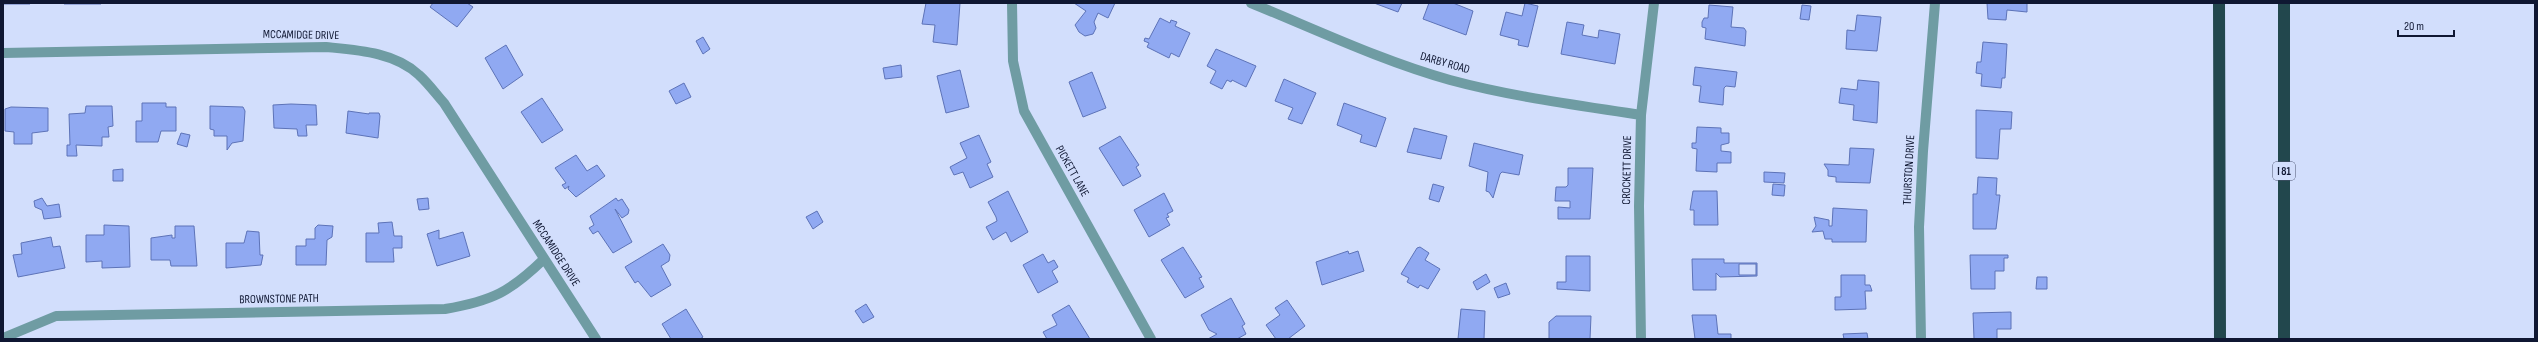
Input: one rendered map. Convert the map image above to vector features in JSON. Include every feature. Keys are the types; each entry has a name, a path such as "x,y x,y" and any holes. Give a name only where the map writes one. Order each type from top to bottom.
{"highway":[{"path":"2219,3 2220,339"},
{"name":"I 81","path":"2284,3 2284,339"}],"street":[{"name":"PICKETT LANE","path":"1012,3 1013,61 1024,111 1151,339"},
{"name":"DARBY ROAD","path":"1251,3 1382,57 1449,80 1528,98 1641,115"},
{"name":"CROCKETT DRIVE","path":"1641,339 1639,206 1641,115 1654,3"},
{"name":"THURSTON DRIVE","path":"1921,339 1919,227 1923,151 1935,3"},
{"name":"MCCAMIDGE DRIVE","path":"3,53 326,47 370,52 401,62 419,74 444,103 596,339"},
{"name":"BROWNSTONE PATH","path":"3,338 56,316 445,309 468,305 506,292 544,259"}],"building":[{"path":"30,3 30,4 3,4"},
{"path":"101,3 101,4 64,4"},
{"path":"433,3 467,3 473,7 457,27 430,7"},
{"path":"926,3 960,3 957,45 933,42 935,25 922,24"},
{"path":"1074,3 1115,3 1108,18 1098,13 1094,22 1096,28 1093,34 1085,36 1079,32 1075,25 1086,11"},
{"path":"1374,3 1402,3 1398,12"},
{"path":"1429,3 1453,3 1473,11 1466,35 1423,19"},
{"path":"1525,3 1538,6 1528,47 1518,45 1519,40 1500,35 1506,12 1522,16"},
{"path":"1987,3 2027,3 2027,12 2007,10 2006,20 1988,19"},
{"path":"1709,5 1733,7 1731,27 1744,28 1746,31 1745,46 1705,39 1706,28 1702,27 1702,22 1704,18 1708,18"},
{"path":"1802,5 1811,6 1809,20 1800,19"},
{"path":"1857,15 1881,17 1877,51 1846,49 1847,30 1855,31"},
{"path":"1160,18 1170,23 1171,20 1177,22 1175,26 1190,33 1179,57 1171,53 1169,58 1147,47 1149,43 1144,41 1145,38 1149,39"},
{"path":"1567,22 1584,25 1582,35 1598,38 1599,30 1620,34 1615,64 1561,54"},
{"path":"703,37 710,49 703,54 696,41"},
{"path":"1983,42 2007,44 2005,78 2002,78 2001,88 1981,86 1982,74 1976,73 1977,62 1981,62"},
{"path":"506,45 523,75 503,89 485,58"},
{"path":"1216,49 1256,66 1246,87 1232,80 1231,82 1227,80 1222,89 1210,83 1216,71 1207,66"},
{"path":"901,65 902,77 885,79 883,68"},
{"path":"1695,67 1737,72 1735,87 1726,86 1724,88 1723,105 1699,102 1701,86 1693,85"},
{"path":"960,70 969,107 946,113 937,76"},
{"path":"1092,72 1106,108 1083,117 1069,82"},
{"path":"1284,79 1316,93 1302,124 1288,119 1293,108 1275,101"},
{"path":"1858,80 1879,82 1877,123 1853,120 1854,105 1839,103 1841,88 1857,90"},
{"path":"684,83 691,97 676,104 669,91"},
{"path":"542,98 563,130 542,143 521,112"},
{"path":"142,103 166,103 166,107 176,107 176,131 161,131 158,142 136,142 136,121 142,121"},
{"path":"1344,103 1386,118 1376,147 1360,142 1362,135 1337,125"},
{"path":"273,105 316,105 317,125 306,125 307,136 298,136 297,129 274,128"},
{"path":"86,106 112,106 113,126 108,127 109,137 102,137 102,146 76,145 77,156 67,156 67,145 70,145 69,114 85,113"},
{"path":"210,106 243,107 245,111 243,141 232,143 227,150 227,136 214,136 214,130 210,129"},
{"path":"11,107 48,108 48,131 32,133 32,144 14,144 14,132 5,131 5,109"},
{"path":"1976,110 2012,112 2011,129 2000,129 1998,159 1976,158"},
{"path":"348,111 369,114 379,113 378,138 346,133"},
{"path":"1697,127 1721,128 1721,133 1729,133 1729,143 1721,145 1721,151 1731,152 1731,163 1717,163 1717,172 1696,171 1697,149 1692,148 1692,143 1696,143"},
{"path":"1414,128 1447,136 1441,159 1407,152"},
{"path":"181,133 190,135 187,147 177,144"},
{"path":"979,135 991,162 987,164 993,177 970,188 963,172 954,175 950,167 967,158 960,143"},
{"path":"1120,136 1139,165 1136,167 1141,176 1123,186 1099,148"},
{"path":"1474,143 1523,155 1519,175 1502,172 1500,174 1493,198 1489,192 1486,191 1488,172 1469,166"},
{"path":"1850,148 1874,149 1870,183 1836,182 1836,177 1828,176 1828,170 1824,164 1849,165"},
{"path":"576,155 587,171 597,165 605,176 576,197 568,189 569,186 565,189 562,185 566,183 555,168"},
{"path":"1568,168 1593,168 1590,219 1558,219 1558,207 1570,208 1570,201 1555,201 1556,187 1566,187 1568,185"},
{"path":"123,169 123,181 113,181 113,170"},
{"path":"1764,172 1785,173 1784,183 1764,182"},
{"path":"1978,177 1997,178 1996,195 2000,195 1996,229 1973,229 1973,194 1977,194"},
{"path":"1433,184 1444,187 1439,202 1429,199"},
{"path":"1773,184 1785,185 1784,196 1772,195"},
{"path":"1008,191 1028,232 1011,242 1006,232 993,240 986,227 997,221 988,202"},
{"path":"1693,191 1717,191 1718,225 1694,225 1694,210 1690,210"},
{"path":"1164,193 1173,211 1167,214 1169,217 1166,218 1170,225 1149,237 1134,210"},
{"path":"42,198 47,206 59,204 61,217 44,219 42,210 35,207 34,201"},
{"path":"428,198 429,209 419,210 417,199"},
{"path":"616,198 618,201 622,199 629,210 628,214 622,218 615,209 632,242 613,253 598,231 593,234 589,228 594,225 590,216"},
{"path":"1833,208 1867,210 1866,242 1832,242 1832,239 1825,239 1823,231 1812,232 1816,226 1814,217 1829,220 1829,226 1832,226"},
{"path":"817,211 823,222 813,229 806,217"},
{"path":"392,222 394,236 402,236 402,248 393,248 394,262 366,262 366,233 379,233 378,223"},
{"path":"104,225 129,226 130,267 102,268 102,261 86,262 86,235 104,235"},
{"path":"318,225 333,226 332,237 327,240 326,265 296,265 296,246 306,246 306,239 315,239 315,228"},
{"path":"175,226 194,226 197,266 171,266 170,260 151,260 151,238 172,235 172,238 175,238"},
{"path":"439,230 439,239 463,232 470,256 437,266 427,234"},
{"path":"247,231 259,232 260,255 263,255 261,265 226,268 226,243 244,243"},
{"path":"51,237 53,247 60,246 65,268 18,277 13,255 22,254 21,243"},
{"path":"663,244 670,255 669,261 661,266 671,285 651,297 638,281 635,283 625,267"},
{"path":"1183,247 1202,277 1199,278 1204,287 1185,298 1161,260"},
{"path":"1420,247 1429,253 1425,260 1440,269 1428,289 1420,285 1418,288 1407,282 1409,278 1401,274 1417,248"},
{"path":"1348,251 1349,254 1358,251 1364,271 1322,285 1316,262"},
{"path":"1043,254 1048,263 1054,260 1058,267 1052,271 1058,282 1038,293 1023,265"},
{"path":"1970,255 2008,255 2008,258 2004,258 2004,271 1995,271 1995,289 1971,289"},
{"path":"1566,256 1590,256 1590,291 1557,289 1557,282 1566,282"},
{"path":"1692,259 1724,259 1724,263 1757,263 1757,276 1720,277 1716,273 1716,290 1693,290","holes":["1739,264 1756,264 1756,275 1739,275"]},
{"path":"1486,274 1490,282 1477,290 1473,282"},
{"path":"1841,275 1865,275 1865,285 1870,285 1872,291 1865,291 1866,309 1835,310 1835,297 1841,297"},
{"path":"2037,277 2047,277 2047,289 2036,289"},
{"path":"1506,283 1510,294 1498,298 1494,288"},
{"path":"1231,298 1245,324 1242,326 1246,334 1237,339 1208,339 1217,334 1209,330 1201,315"},
{"path":"1287,300 1305,326 1288,339 1276,339 1266,325 1280,315 1275,308"},
{"path":"866,304 874,317 863,323 855,311"},
{"path":"1069,305 1090,339 1047,339 1043,332 1057,325 1052,315"},
{"path":"686,309 703,337 700,339 671,339 662,324"},
{"path":"1461,309 1485,311 1484,339 1458,339"},
{"path":"2011,312 2011,329 1997,329 1997,339 1974,339 1973,313"},
{"path":"1692,315 1716,315 1718,334 1731,334 1731,339 1695,339"},
{"path":"1556,316 1591,316 1590,339 1549,339 1549,322"},
{"path":"1867,333 1868,339 1844,339 1843,334"}]}
